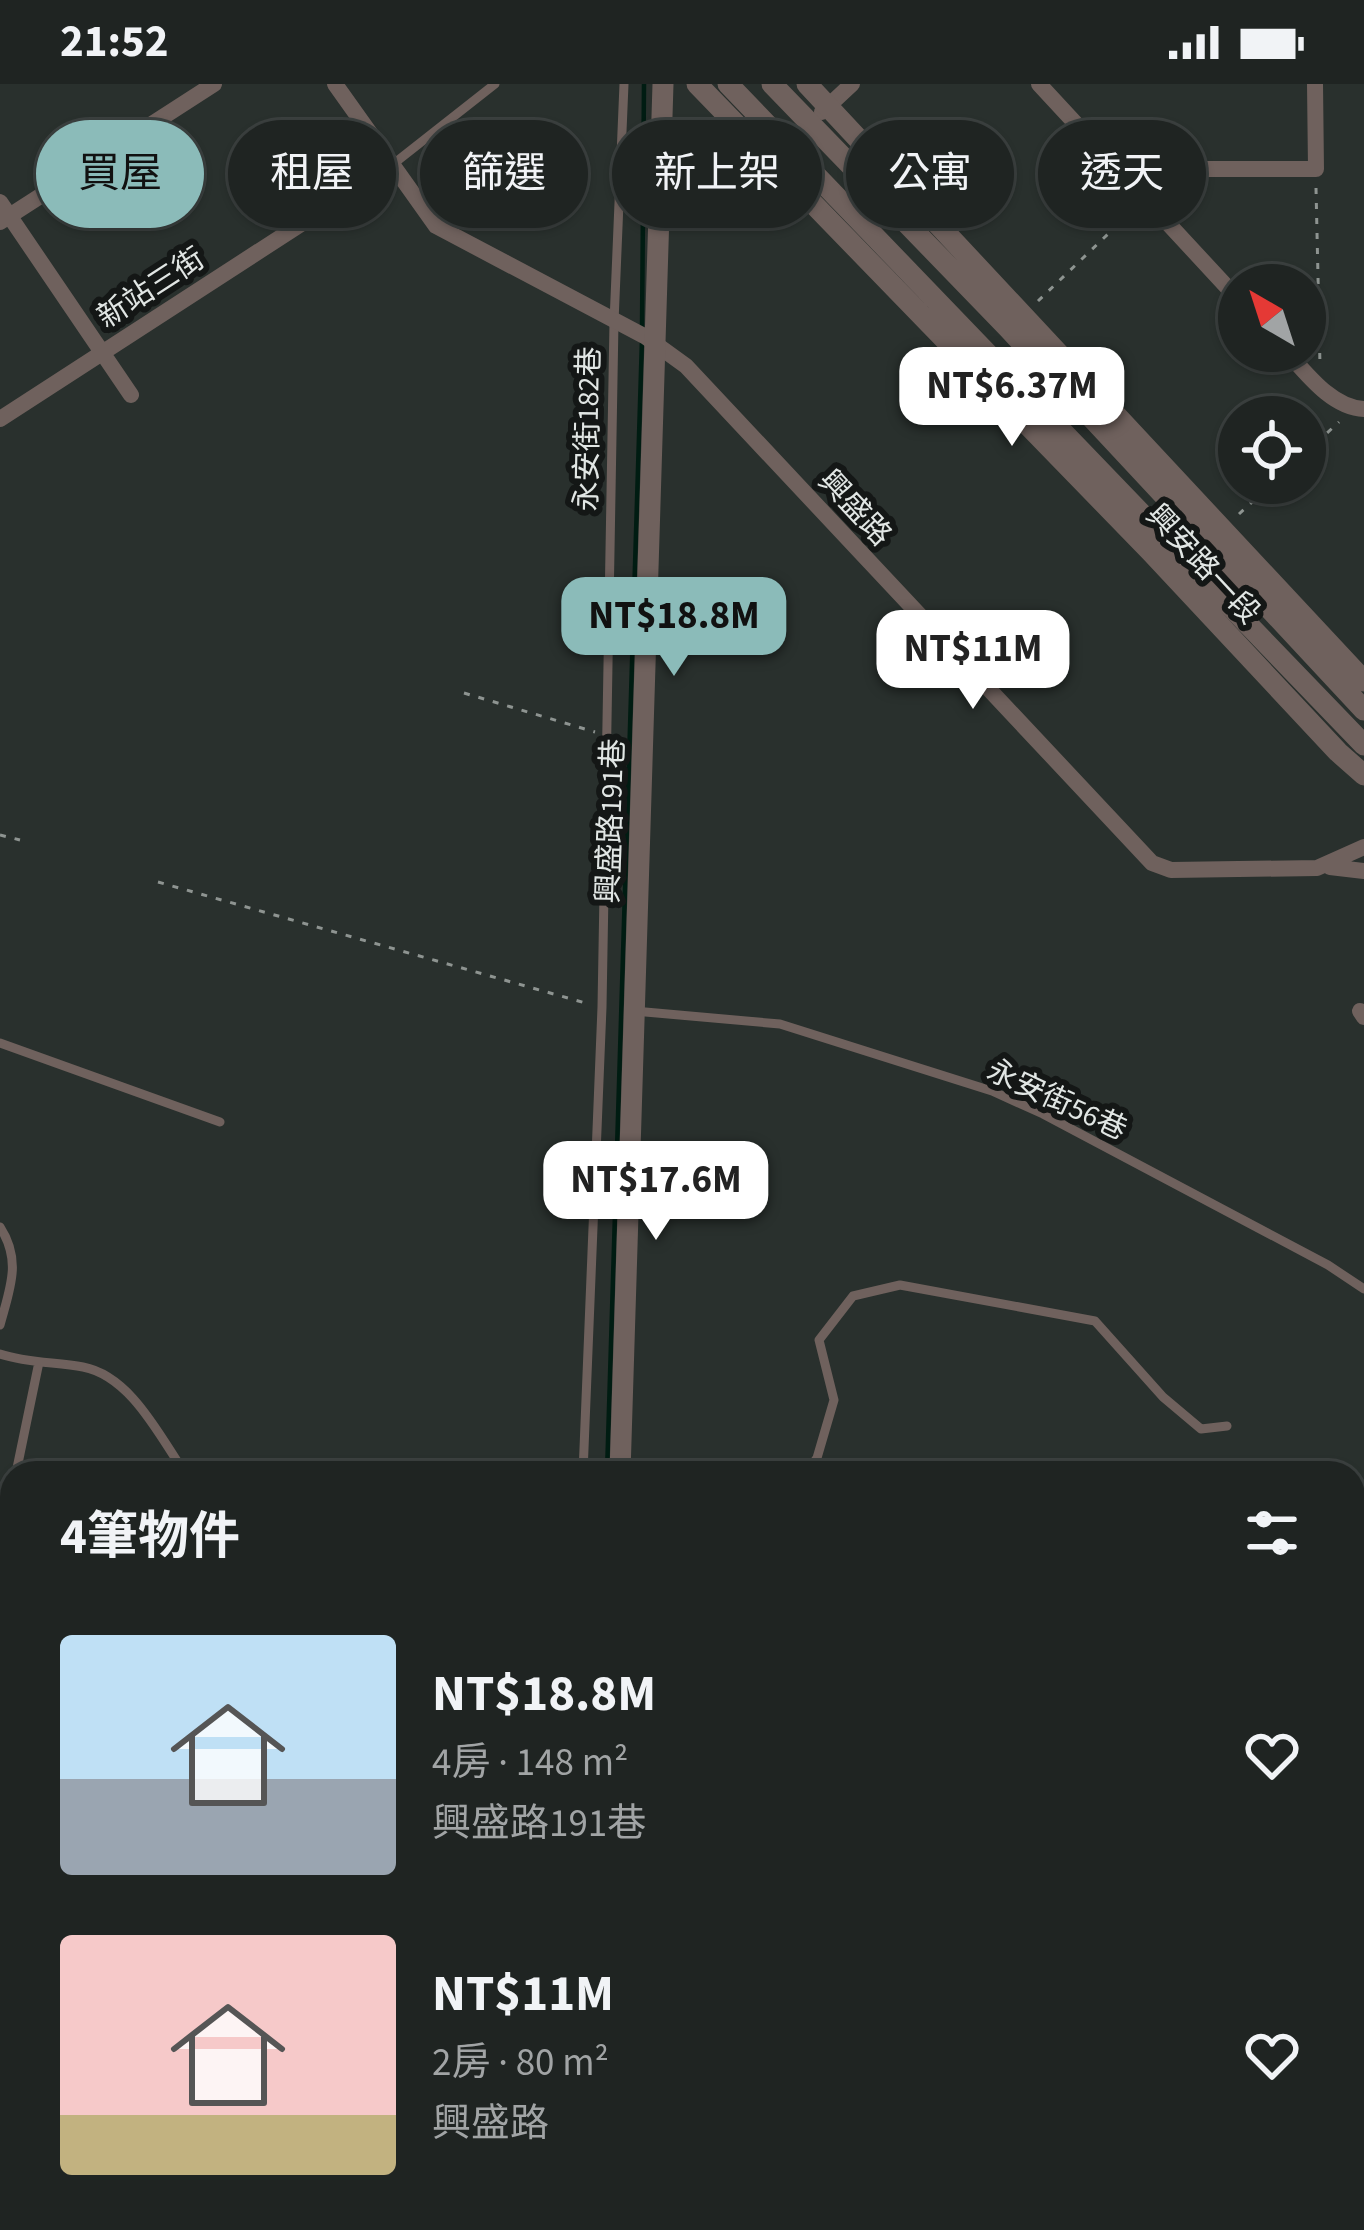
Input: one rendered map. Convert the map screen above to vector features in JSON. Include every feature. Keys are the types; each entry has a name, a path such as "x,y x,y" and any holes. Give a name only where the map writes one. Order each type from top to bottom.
{"street":[{"path":"131,395 3,214 214,84"},
{"name":"興盛路","path":"335,84 360,120"},
{"name":"興盛路191巷","path":"620,1461 663,84"},
{"name":"興安路一段","path":"698,84 978,357"},
{"name":"興安路一段","path":"728,84 978,357 1181,568 1364,745"},
{"name":"興安路一段","path":"772,84 808,120"},
{"name":"興安路一段","path":"807,84 1015,321 1215,536 1364,710"},
{"path":"814,120 852,84"},
{"path":"1039,84 1072,120"},
{"path":"1206,169 1316,169 1315,84"},
{"name":"興安路一段","path":"822,134 1015,321"},
{"name":"興盛路","path":"396,171 436,226 652,340 686,366 1152,863 1172,870 1317,868 1364,847"},
{"name":"新站三街","path":"0,419 294,228"},
{"path":"1173,228 1218,277"},
{"path":"1305,372 1320,388 1359,409"},
{"name":"興安路一段","path":"1215,536 1363,678"},
{"name":"興安路一段","path":"1181,568 1338,752 1364,775"},
{"path":"1331,674 1363,678"},
{"path":"1338,752 1364,792"},
{"path":"1317,868 1344,866 1364,871"}],"lane":[{"path":"396,162 495,84"},
{"name":"永安街182巷","path":"583,1461 602,1007 624,84"},
{"name":"永安街56巷","path":"634,1012 779,1024 992,1091 1328,1265 1364,1289"},
{"path":"0,1043 220,1122"},
{"path":"0,1227 12,1245 15,1271 0,1325"},
{"path":"815,1461 834,1400 819,1340 853,1296 900,1285 1095,1321 1163,1396 1201,1429 1227,1426"},
{"path":"0,1354 89,1368 111,1378 140,1408 177,1461"},
{"path":"18,1461 39,1362"}],"path":[{"path":"1316,169 1320,388"},
{"path":"1015,321 1113,228"},
{"path":"1326,436 1359,409"},
{"path":"1215,536 1250,504"},
{"path":"464,693 607,736"},
{"path":"0,835 20,840"},
{"path":"158,882 602,1007"}],"waterway":[{"path":"642,328 644,84"},
{"path":"607,1461 642,339"}]}
